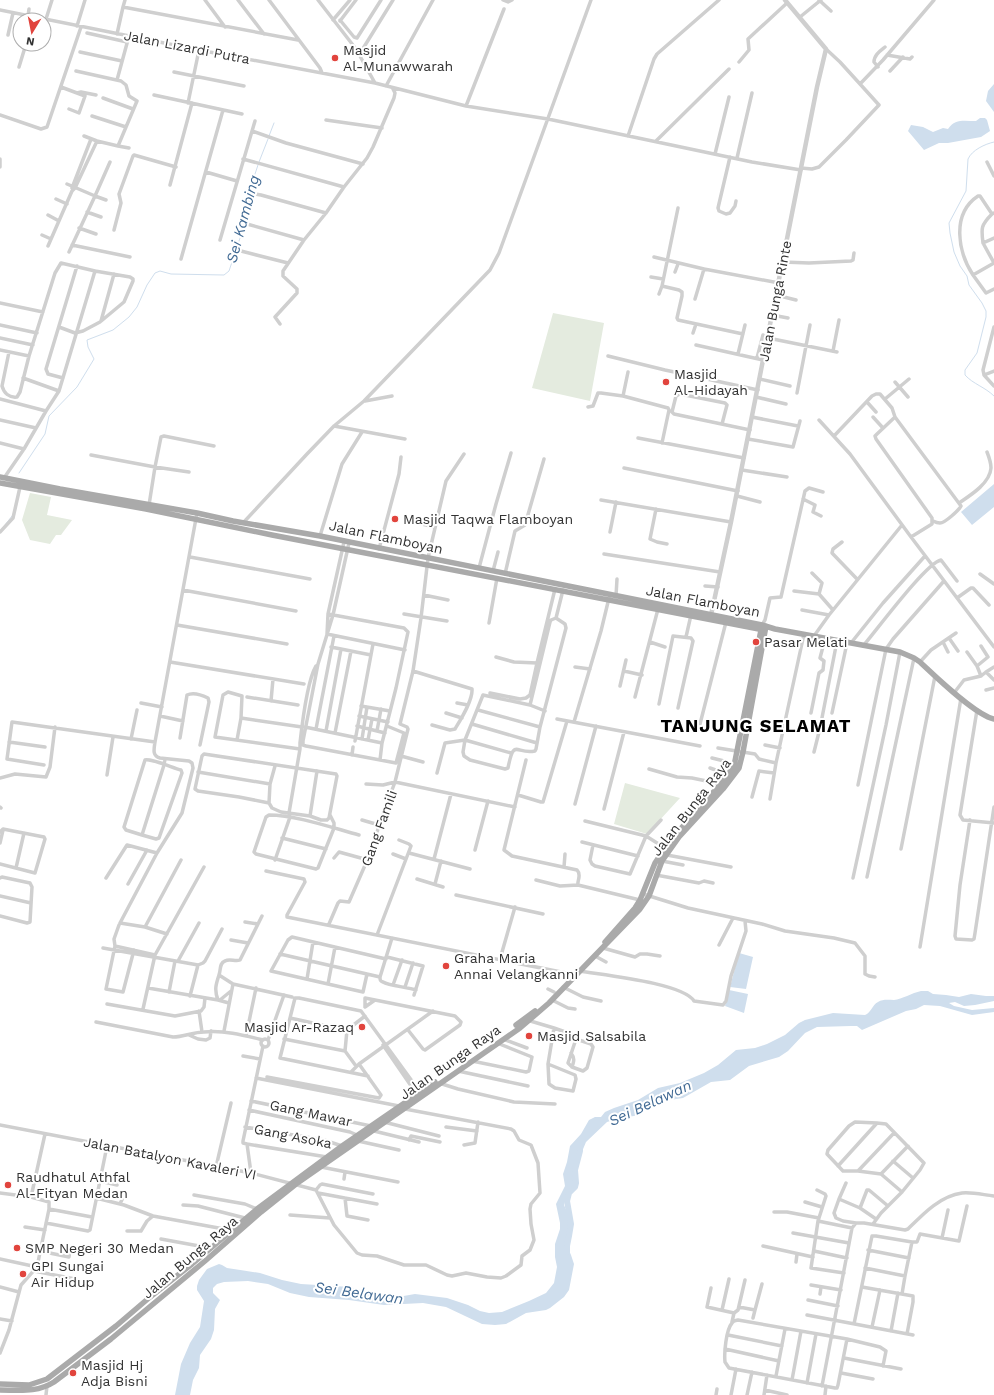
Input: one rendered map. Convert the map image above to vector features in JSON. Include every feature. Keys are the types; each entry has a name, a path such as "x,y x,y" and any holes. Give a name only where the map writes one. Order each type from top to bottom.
{"main road":[{"name":"Jalan Flamboyan","path":"2,477 13,479 20,485"},
{"name":"Jalan Flamboyan","path":"0,483 197,512 232,524 243,522 320,536 493,571 691,616 764,626"},
{"name":"Jalan Flamboyan","path":"110,500 196,519 232,524 345,549 427,565 555,589 564,588"},
{"name":"Jalan Flamboyan","path":"609,597 616,596 764,626"},
{"path":"764,626 825,639 900,652 920,662 954,694 988,717 994,719"},
{"name":"Jalan Bunga Raya","path":"420,1095 502,1039 552,1000 644,897 655,863 665,848 723,788 739,768 764,626"},
{"name":"Jalan Bunga Raya","path":"0,1384 29,1385 47,1379 116,1326 257,1209 321,1167 358,1138 527,1020 554,992 595,956 637,913 662,862 667,855 672,842 688,819 732,770 741,752"},
{"name":"Jalan Bunga Raya","path":"373,1128 384,1122 402,1107"},
{"name":"Jalan Bunga Raya","path":"0,1390 32,1393 47,1386 111,1339 205,1261 293,1184 342,1146 358,1138"}],"street":[{"path":"48,12 52,0"},
{"path":"0,115 41,129 44,129 49,124 79,26 85,0"},
{"path":"117,34 125,0"},
{"path":"206,0 225,27"},
{"path":"238,0 264,34"},
{"path":"269,0 320,68 322,73"},
{"path":"318,0 358,52 375,83"},
{"path":"333,20 350,0"},
{"path":"337,24 356,0"},
{"path":"340,20 354,37 357,38 381,0"},
{"path":"358,52 393,0"},
{"path":"386,86 433,0"},
{"path":"504,0 508,2 512,0"},
{"path":"243,522 334,426 364,401 490,270 499,253 591,0"},
{"path":"628,136 657,54 720,0"},
{"path":"800,17 820,0 831,11"},
{"path":"739,62 749,50 748,39 786,1 826,49 860,84 878,67 934,0"},
{"path":"347,4 350,7"},
{"path":"123,7 298,40"},
{"path":"466,106 504,9"},
{"name":"Jalan Lizardi Putra","path":"0,10 12,13"},
{"path":"8,35 12,17"},
{"name":"Jalan Lizardi Putra","path":"52,20 375,83 466,106 548,119 730,157 801,169 812,169 819,166 879,105 860,84"},
{"path":"87,33 127,42"},
{"path":"118,80 129,36"},
{"path":"878,67 874,62 874,58 885,47"},
{"name":"Jalan Bunga Rinte","path":"711,615 732,522 772,314 826,49"},
{"path":"170,185 176,167 190,103 199,50"},
{"path":"19,67 24,52"},
{"path":"80,52 122,60"},
{"path":"887,55 910,59 912,58"},
{"path":"890,71 903,57"},
{"path":"656,141 729,69"},
{"path":"76,71 118,80 124,83 129,96 136,100 118,146"},
{"path":"174,72 244,86"},
{"path":"61,87 85,96 79,113 69,109"},
{"path":"280,324 275,317 298,293 283,276 283,271 304,240 363,164 382,128 394,98 395,92 392,88"},
{"path":"76,92 96,95"},
{"path":"737,158 752,93"},
{"path":"154,95 242,114"},
{"path":"715,154 730,97"},
{"path":"103,98 133,109"},
{"path":"181,259 223,110"},
{"path":"92,116 126,127"},
{"path":"326,120 382,128"},
{"path":"220,240 255,121"},
{"path":"252,131 363,164"},
{"path":"84,136 97,141 129,148"},
{"path":"48,246 67,204 91,139"},
{"path":"73,188 97,141"},
{"path":"114,230 121,203 119,194 133,156 134,155 176,167"},
{"path":"730,157 718,208 719,211 726,214 730,213 735,206 736,201"},
{"path":"243,159 344,187"},
{"path":"0,160 0,167"},
{"path":"69,252 110,162"},
{"path":"987,162 994,176"},
{"path":"206,172 237,181"},
{"path":"67,184 73,188 106,200"},
{"path":"304,240 247,224 246,219 252,195 255,194 326,213"},
{"path":"973,275 994,263 983,243 982,232 982,225 993,214 980,196 978,196 968,206 962,215 959,225 960,241 968,267 973,275 986,294 994,289"},
{"path":"56,199 67,204"},
{"path":"659,294 662,286 678,208"},
{"path":"87,212 101,217"},
{"path":"48,215 59,221"},
{"path":"79,228 96,234"},
{"path":"42,235 51,239"},
{"path":"983,243 994,238"},
{"path":"72,245 130,257"},
{"path":"237,250 288,263"},
{"path":"783,262 845,262 853,260 854,254"},
{"path":"654,257 704,270 779,283"},
{"path":"16,400 20,392 29,356 55,273 60,264 63,263 133,278 124,302 100,322 77,333 72,333 59,327"},
{"path":"675,272 678,264"},
{"path":"63,378 48,374 46,371 77,266"},
{"path":"695,299 704,270"},
{"path":"2,477 24,449 59,391 95,271"},
{"path":"100,322 114,274"},
{"path":"651,277 663,280"},
{"path":"662,286 682,292 677,318 678,320 743,334"},
{"path":"776,295 796,300"},
{"path":"0,303 43,312"},
{"path":"772,314 788,318"},
{"path":"768,338 835,351 839,320"},
{"path":"692,333 696,324"},
{"path":"738,354 745,324"},
{"path":"0,325 37,333"},
{"path":"797,393 810,325"},
{"path":"994,327 983,366 984,375 994,386"},
{"path":"757,358 762,335"},
{"path":"0,338 33,344"},
{"path":"696,345 763,360"},
{"path":"0,350 29,356"},
{"path":"9,352 2,386 8,396 46,411"},
{"path":"608,356 758,390"},
{"path":"623,396 628,372"},
{"path":"984,375 994,372"},
{"path":"23,378 59,391"},
{"path":"760,379 790,386"},
{"path":"885,399 909,379"},
{"path":"895,382 908,397"},
{"path":"588,407 593,406 598,393 623,396 668,408 669,410 662,443"},
{"path":"834,436 872,396 878,393 892,408 895,417 961,506 959,510 945,521 940,523 933,521 876,439 876,436 895,417"},
{"path":"722,424 727,405 725,403 680,394 676,396 672,412 674,414 750,430"},
{"path":"364,401 392,396"},
{"path":"756,397 786,404"},
{"path":"0,399 16,400"},
{"path":"867,402 876,412"},
{"path":"752,417 798,426"},
{"path":"873,417 883,428"},
{"path":"0,420 36,428"},
{"path":"820,420 850,454 931,565 994,647"},
{"path":"748,439 793,447 800,421"},
{"path":"334,426 405,439"},
{"path":"320,536 342,464 362,432"},
{"path":"149,505 160,438 162,436 214,446"},
{"path":"638,438 744,458"},
{"path":"0,443 24,449"},
{"path":"959,503 979,489 988,476 991,467 987,452"},
{"path":"479,568 511,453"},
{"path":"432,725 454,730 462,718 472,692 472,689 413,671 428,558 435,527 446,481 464,454"},
{"path":"91,455 189,472"},
{"path":"379,549 399,474 401,457"},
{"path":"505,574 515,530 525,525 544,459"},
{"path":"624,468 737,494 760,502"},
{"path":"742,470 787,477"},
{"path":"0,532 13,518 20,485"},
{"path":"764,626 770,598 781,597 805,491 807,488 823,492"},
{"path":"803,499 815,505 813,512 820,516"},
{"path":"601,500 656,508 732,522"},
{"path":"610,532 616,502"},
{"path":"656,508 650,539 667,544"},
{"path":"167,934 120,922 157,853 182,813 193,768 192,762 189,761 157,758 154,755 155,742 197,512"},
{"path":"911,537 932,524 933,521"},
{"path":"413,522 435,527"},
{"path":"814,636 857,579 902,525"},
{"path":"275,860 290,817 289,813 309,694 331,615 347,542"},
{"path":"842,542 833,549 832,553 857,579"},
{"path":"493,571 498,552"},
{"path":"604,554 720,572"},
{"path":"832,713 849,643 925,556"},
{"path":"190,557 310,579"},
{"path":"863,646 931,565 941,560 957,581"},
{"path":"812,573 822,582 819,594"},
{"path":"980,574 994,584"},
{"path":"489,623 497,578"},
{"path":"616,596 617,579"},
{"path":"858,785 886,650 893,639 944,581"},
{"path":"705,586 718,587"},
{"path":"530,705 550,622 556,618 564,588"},
{"path":"957,598 973,588 989,605"},
{"path":"490,693 520,699 530,695 555,589"},
{"path":"183,590 296,611"},
{"path":"794,591 819,594 833,610"},
{"path":"424,595 448,600"},
{"path":"574,722 601,631 609,597"},
{"path":"635,697 642,675 658,609"},
{"path":"802,610 829,615"},
{"path":"404,614 421,618 447,621"},
{"path":"331,615 406,628 408,632 382,743 380,760"},
{"path":"686,638 691,616"},
{"path":"437,773 445,743 466,740 511,752 516,749 533,752 536,749 540,727 566,628 565,624 556,618"},
{"path":"700,724 726,622"},
{"path":"177,624 287,644"},
{"path":"920,662 931,650 956,633"},
{"path":"326,634 405,650"},
{"path":"770,799 774,773 804,634"},
{"path":"316,729 334,636"},
{"path":"659,704 673,636 691,638 693,641 678,708"},
{"path":"949,638 958,651"},
{"path":"811,713 819,673 823,670 824,661 820,658 825,639"},
{"path":"814,752 837,641"},
{"path":"650,642 665,647"},
{"path":"943,642 948,652"},
{"path":"355,739 373,644"},
{"path":"977,666 988,657 981,646"},
{"path":"331,647 371,654"},
{"path":"326,731 341,649"},
{"path":"335,733 351,651"},
{"path":"853,878 900,652"},
{"path":"967,652 977,666 981,676"},
{"path":"496,657 514,662 537,664"},
{"path":"867,877 914,658"},
{"path":"620,686 626,660"},
{"path":"170,662 304,684"},
{"path":"575,666 590,669"},
{"path":"954,694 964,680 981,676 994,667"},
{"name":"Gang Famili","path":"329,924 338,903 349,902 368,860 395,782 408,729 407,727 400,725 413,671"},
{"path":"624,671 642,675"},
{"path":"986,672 994,680"},
{"path":"901,849 935,676"},
{"path":"271,701 273,679"},
{"path":"986,690 994,688"},
{"path":"215,737 221,705 225,693 228,692 242,696 241,718 237,740"},
{"path":"180,738 188,694 201,695 208,698 209,702 200,745"},
{"path":"511,752 508,768 505,769 470,760 463,754 466,740 482,697 485,694 530,705 545,711"},
{"path":"247,697 298,705"},
{"path":"920,947 961,698"},
{"path":"141,703 162,707"},
{"path":"457,703 468,705"},
{"path":"361,706 390,711"},
{"path":"362,739 367,707"},
{"path":"377,731 381,709"},
{"path":"131,740 137,710"},
{"path":"478,710 540,727"},
{"path":"977,710 960,815 963,820 993,823"},
{"path":"446,713 462,718"},
{"path":"160,716 183,721"},
{"path":"304,727 303,745 396,763 404,734 403,731 379,720 359,716"},
{"path":"241,718 316,729 355,739 382,743"},
{"path":"368,740 372,719"},
{"path":"557,719 700,746"},
{"path":"44,765 7,760 13,721 131,740 155,742"},
{"path":"518,795 543,802 567,721"},
{"path":"472,724 537,743"},
{"path":"357,726 385,733"},
{"path":"575,804 596,726"},
{"path":"0,778 15,774 46,777 50,766 55,727"},
{"path":"604,809 624,732"},
{"path":"209,736 300,749"},
{"path":"107,775 113,737"},
{"path":"9,742 45,747"},
{"path":"765,745 780,748"},
{"path":"352,755 353,747"},
{"path":"718,748 755,754 759,759 776,764"},
{"path":"269,803 198,791 195,789 202,756 204,754 337,775 330,815 328,818 324,820 274,810 269,803 270,784 275,766"},
{"path":"401,756 423,762"},
{"path":"710,768 723,772 726,767 726,763 724,761 712,758"},
{"path":"147,759 181,770 182,773 160,838 156,840 142,835 126,830 124,827 145,760 147,759"},
{"path":"142,835 166,759"},
{"path":"526,760 504,850 512,856 573,869 579,872 578,885"},
{"path":"726,767 732,770"},
{"path":"649,769 677,777 692,778 721,784"},
{"path":"310,816 317,771"},
{"path":"752,797 759,771 774,773"},
{"path":"198,772 270,784"},
{"path":"366,784 383,785 395,782 515,807"},
{"path":"434,859 451,794"},
{"path":"476,850 488,801"},
{"path":"970,820 960,885 955,939 972,940 974,939 993,823 994,807"},
{"path":"330,815 334,823 334,828 316,869 275,860 256,854 254,850 266,817 270,815 290,817 334,828 359,835"},
{"path":"362,820 379,825"},
{"path":"593,846 590,860 592,864 629,874 646,836 661,820"},
{"path":"585,821 646,836 665,848"},
{"path":"0,842 1,831 24,833 44,837 45,839 36,872 34,873 0,864"},
{"path":"16,868 24,833"},
{"path":"282,838 326,849"},
{"path":"377,935 409,853 410,844 399,840"},
{"path":"582,842 593,846 638,856"},
{"path":"106,878 125,846 157,853"},
{"path":"128,884 147,850"},
{"path":"334,858 339,852 368,860"},
{"path":"409,853 470,868"},
{"path":"393,854 406,860"},
{"path":"564,867 565,854"},
{"path":"667,855 731,868"},
{"path":"144,927 180,860"},
{"path":"435,884 441,861"},
{"path":"662,862 682,865"},
{"path":"143,1009 155,956 204,867"},
{"path":"266,871 304,879 305,882 286,916 576,973 642,981 678,990 690,996 694,1001 723,1005 726,1001 731,976 746,931 745,921"},
{"path":"656,875 699,884 704,881 713,883"},
{"path":"0,878 30,883 32,886 31,920 29,922 0,916"},
{"path":"417,879 443,887"},
{"path":"536,880 560,886 578,885 644,897 792,932 816,934 855,943 865,956 865,974 875,977"},
{"path":"456,895 543,914"},
{"path":"0,896 31,903"},
{"path":"500,959 515,907"},
{"path":"219,1000 215,990 216,981 222,962 227,960 240,961 262,916"},
{"path":"719,945 733,918"},
{"path":"245,922 258,924"},
{"path":"169,992 177,961 199,923"},
{"path":"118,925 114,939 115,948 106,989 122,992 124,990 133,952"},
{"path":"103,948 115,948 198,965 205,961 222,929"},
{"path":"367,974 363,992 271,971 290,938 296,938 386,958 402,960 423,966 414,995"},
{"path":"392,938 380,977 382,982 416,990"},
{"path":"231,940 248,944"},
{"path":"306,979 312,942"},
{"path":"328,984 335,947"},
{"path":"603,948 635,957 640,954 660,956"},
{"path":"280,954 380,977"},
{"path":"621,954 621,960"},
{"path":"595,956 606,962"},
{"path":"393,985 402,960"},
{"path":"405,987 413,963"},
{"path":"190,996 198,965"},
{"path":"219,975 233,984 292,997"},
{"path":"224,1031 233,984"},
{"path":"563,987 583,998 600,1001"},
{"path":"148,988 229,1003"},
{"path":"246,1036 256,988"},
{"path":"548,989 554,992"},
{"path":"219,1000 231,991"},
{"path":"263,1046 266,1047 268,1045 268,1040 284,995"},
{"path":"107,1004 143,1009 175,1016 199,1012 202,1010 205,998"},
{"path":"368,1076 281,1059 280,1057 284,1039 295,999 298,998 361,1011 420,1095"},
{"path":"365,1007 365,998 455,1016 461,1023 425,1050 408,1030"},
{"path":"361,1011 375,1000"},
{"path":"552,1000 568,1008 576,1009"},
{"path":"418,1009 423,1018"},
{"path":"351,1072 358,1065 433,1011"},
{"path":"199,1012 202,1032"},
{"path":"345,1051 347,1030 365,1016"},
{"path":"290,1018 347,1030"},
{"path":"527,1020 571,1034 576,1039 589,1043 593,1047 586,1070 580,1070 572,1067 568,1063 570,1053 576,1039"},
{"path":"96,1022 173,1037 202,1032 224,1031 268,1040"},
{"path":"548,1064 575,1075 576,1079 573,1091 556,1088 549,1084 548,1064 554,1028"},
{"path":"189,1035 198,1039 206,1040 210,1038 211,1031"},
{"path":"267,1077 379,1098 381,1095 368,1076 345,1051 284,1039"},
{"path":"502,1039 527,1048"},
{"path":"245,1127 263,1046 261,1043 263,1040"},
{"path":"471,1061 526,1072 529,1071 532,1057 496,1043"},
{"path":"570,1053 574,1057 572,1067"},
{"path":"243,1056 260,1059"},
{"path":"457,1070 528,1086"},
{"path":"256,1078 512,1129 519,1140 531,1145 538,1163 540,1193 531,1204 530,1209 534,1240 530,1250 522,1256 521,1265 501,1278 466,1273 452,1276 426,1265 404,1265 372,1255 362,1255 357,1253 334,1225 317,1191 322,1184 373,1194"},
{"path":"439,1083 458,1090 514,1102 555,1104"},
{"name":"Gang Mawar","path":"251,1101 373,1128 409,1140"},
{"path":"216,1167 231,1103"},
{"path":"249,1110 350,1132 358,1138 399,1150"},
{"path":"873,1224 902,1192 924,1163 886,1124 858,1121 849,1126 827,1152 838,1166 845,1172 858,1171 881,1174 902,1192"},
{"path":"384,1122 440,1136"},
{"path":"464,1145 475,1143 478,1122"},
{"path":"838,1166 877,1123"},
{"name":"Jalan Batalyon Kavaleri VI","path":"0,1125 251,1173 345,1198 376,1204"},
{"name":"Gang Asoka","path":"251,1173 247,1144 243,1142 245,1127 324,1140 342,1146"},
{"path":"446,1127 477,1131"},
{"path":"858,1171 894,1133"},
{"path":"31,1197 45,1134"},
{"path":"409,1140 411,1136 440,1142"},
{"path":"409,1140 419,1142"},
{"path":"247,1144 327,1157"},
{"path":"46,1222 89,1231 107,1146"},
{"path":"881,1174 908,1146"},
{"path":"893,1161 913,1178"},
{"path":"321,1167 398,1182"},
{"path":"344,1179 345,1172"},
{"path":"100,1181 117,1185"},
{"path":"846,1183 834,1213 836,1218 843,1221 873,1224 894,1229 906,1230 932,1207 948,1198 962,1193 994,1196"},
{"path":"817,1190 826,1194 818,1219 811,1268 844,1273"},
{"path":"860,1208 867,1190 888,1206"},
{"path":"120,1204 125,1193"},
{"path":"0,1194 31,1197 49,1202 49,1209 37,1267 21,1285 12,1321 0,1353"},
{"path":"194,1195 245,1204 257,1209"},
{"path":"96,1198 120,1204 153,1216 230,1231"},
{"path":"345,1198 347,1216 368,1220"},
{"path":"839,1199 860,1208 876,1219"},
{"path":"806,1202 822,1207"},
{"path":"183,1205 198,1206 245,1218"},
{"path":"854,1324 871,1238 874,1236 917,1242 920,1234 957,1241 960,1239 967,1206"},
{"path":"49,1209 92,1217"},
{"path":"942,1238 948,1210"},
{"path":"774,1212 787,1212 852,1228"},
{"path":"290,1215 330,1218"},
{"path":"127,1231 141,1231 147,1221 153,1216"},
{"path":"825,1395 824,1386 831,1336 852,1228 856,1223"},
{"path":"25,1227 45,1230"},
{"path":"793,1233 849,1243"},
{"path":"162,1239 210,1248"},
{"path":"891,1331 912,1242"},
{"path":"763,1246 813,1257"},
{"path":"40,1250 69,1257 69,1251 72,1250 92,1253"},
{"path":"868,1250 909,1258"},
{"path":"814,1251 847,1258"},
{"path":"796,1262 798,1254"},
{"path":"0,1259 37,1267"},
{"path":"865,1268 905,1276"},
{"path":"34,1271 75,1279"},
{"path":"722,1310 729,1279"},
{"path":"745,1280 739,1307 734,1313 725,1349 725,1362 730,1368 837,1388 847,1339"},
{"path":"753,1318 762,1284"},
{"path":"811,1285 841,1290"},
{"path":"820,1294 821,1287"},
{"path":"862,1287 912,1296 914,1298 907,1334"},
{"path":"0,1288 19,1292"},
{"path":"711,1288 707,1307 734,1313"},
{"path":"872,1327 880,1290"},
{"path":"808,1300 838,1306"},
{"path":"739,1307 755,1310"},
{"path":"807,1315 913,1335"},
{"path":"0,1319 12,1321"},
{"path":"732,1323 738,1320 847,1339 885,1350 884,1366"},
{"path":"776,1376 785,1329"},
{"path":"792,1380 801,1331"},
{"path":"807,1383 816,1334"},
{"path":"728,1335 782,1346"},
{"path":"725,1349 779,1361"},
{"path":"844,1358 901,1369"},
{"path":"731,1395 736,1369"},
{"path":"748,1395 752,1372"},
{"path":"841,1373 873,1379"},
{"path":"764,1395 767,1375"},
{"path":"46,1395 47,1386"},
{"path":"716,1395 717,1389"},
{"path":"765,1390 787,1395"}],"shaded area":[{"path":"553,313 604,323 590,401 532,388"},
{"path":"30,493 51,497 47,515 72,520 61,535 56,535 50,544 30,540 22,520"},
{"path":"625,783 680,798 647,834 614,824"}],"water":[{"path":"994,84 994,112 986,101 988,91"},
{"path":"980,118 985,118 987,120 990,131 981,137 948,143 939,143 924,150 908,131 911,125 923,127 933,132 943,128 948,129 951,125 957,122 976,121"},
{"path":"994,484 994,507 972,525 961,512"},
{"path":"739,953 753,957 746,989 730,987"},
{"path":"729,990 748,994 744,1013 725,1006"},
{"name":"Sei Belawan","path":"921,991 959,997 971,994 994,996 994,1001 975,1005 964,1006 955,1002 949,1003 954,1006 972,1010 994,1008 994,1012 972,1015 940,1006 924,1005 862,1030 857,1026 817,1027 805,1033 788,1051 779,1057 749,1066 730,1080 711,1082 683,1098 663,1101 634,1116 607,1122 586,1142 581,1154 577,1158 573,1174 574,1185 567,1195 564,1205 568,1214 569,1224 567,1246 574,1264 569,1290 564,1297 550,1308 526,1313 506,1324 482,1324 446,1307 423,1303 384,1305 349,1300 309,1297 290,1293 268,1284 248,1281 224,1282 217,1284 213,1288 213,1293 220,1300 215,1309 214,1330 211,1339 200,1355 199,1368 193,1380 190,1395 175,1395 181,1364 190,1343 200,1327 204,1301 197,1290 197,1286 199,1280 207,1269 219,1264 227,1268 260,1273 301,1284 350,1287 392,1298 415,1294 447,1298 480,1311 489,1313 502,1312 546,1293 554,1283 557,1267 555,1244 560,1229 556,1204 565,1186 563,1174 570,1146 581,1134 589,1120 595,1117 601,1117 605,1112 638,1100 658,1088 680,1083 704,1073 718,1065 736,1050 755,1048 767,1044 785,1035 805,1020 833,1013 865,1015 869,1013 876,1003 880,1001 894,1000"}],"waterway":[{"name":"Sei Kambing","path":"269,136 274,123"},
{"name":"Sei Kambing","path":"259,162 268,139"},
{"path":"994,142 979,148 972,153 968,159 966,191 949,223 954,252 960,266 967,276 969,285 986,311 986,317 977,353 965,370 965,375 994,396"},
{"name":"Sei Kambing","path":"248,203 258,165"},
{"name":"Sei Kambing","path":"19,473 45,434 49,416 77,387 94,359 88,347 87,340 113,330 129,317 137,307 147,285 155,273 160,271 171,274 224,275 229,271 245,220"},
{"name":"Sei Kambing","path":"5,525 12,516"},
{"name":"Sei Belawan","path":"567,1252 571,1224 567,1201 569,1193 575,1187 575,1170 580,1151"}],"place":[{"name":"Masjid Al-Munawwarah","path":"335,58"},
{"name":"Masjid Al-Hidayah","path":"666,382"},
{"name":"Masjid Taqwa Flamboyan","path":"395,519"},
{"name":"Pasar Melati","path":"756,642"},
{"name":"Graha Maria Annai Velangkanni","path":"446,966"},
{"name":"Masjid Ar-Razaq","path":"362,1027"},
{"name":"Masjid Salsabila","path":"529,1036"},
{"name":"Raudhatul Athfal Al-Fityan Medan","path":"8,1185"},
{"name":"SMP Negeri 30 Medan","path":"17,1248"},
{"name":"GPI Sungai Air Hidup","path":"23,1274"},
{"name":"Masjid Hj Adja Bisni","path":"73,1373"}],"district":[{"name":"TANJUNG SELAMAT","path":"756,726"}]}
